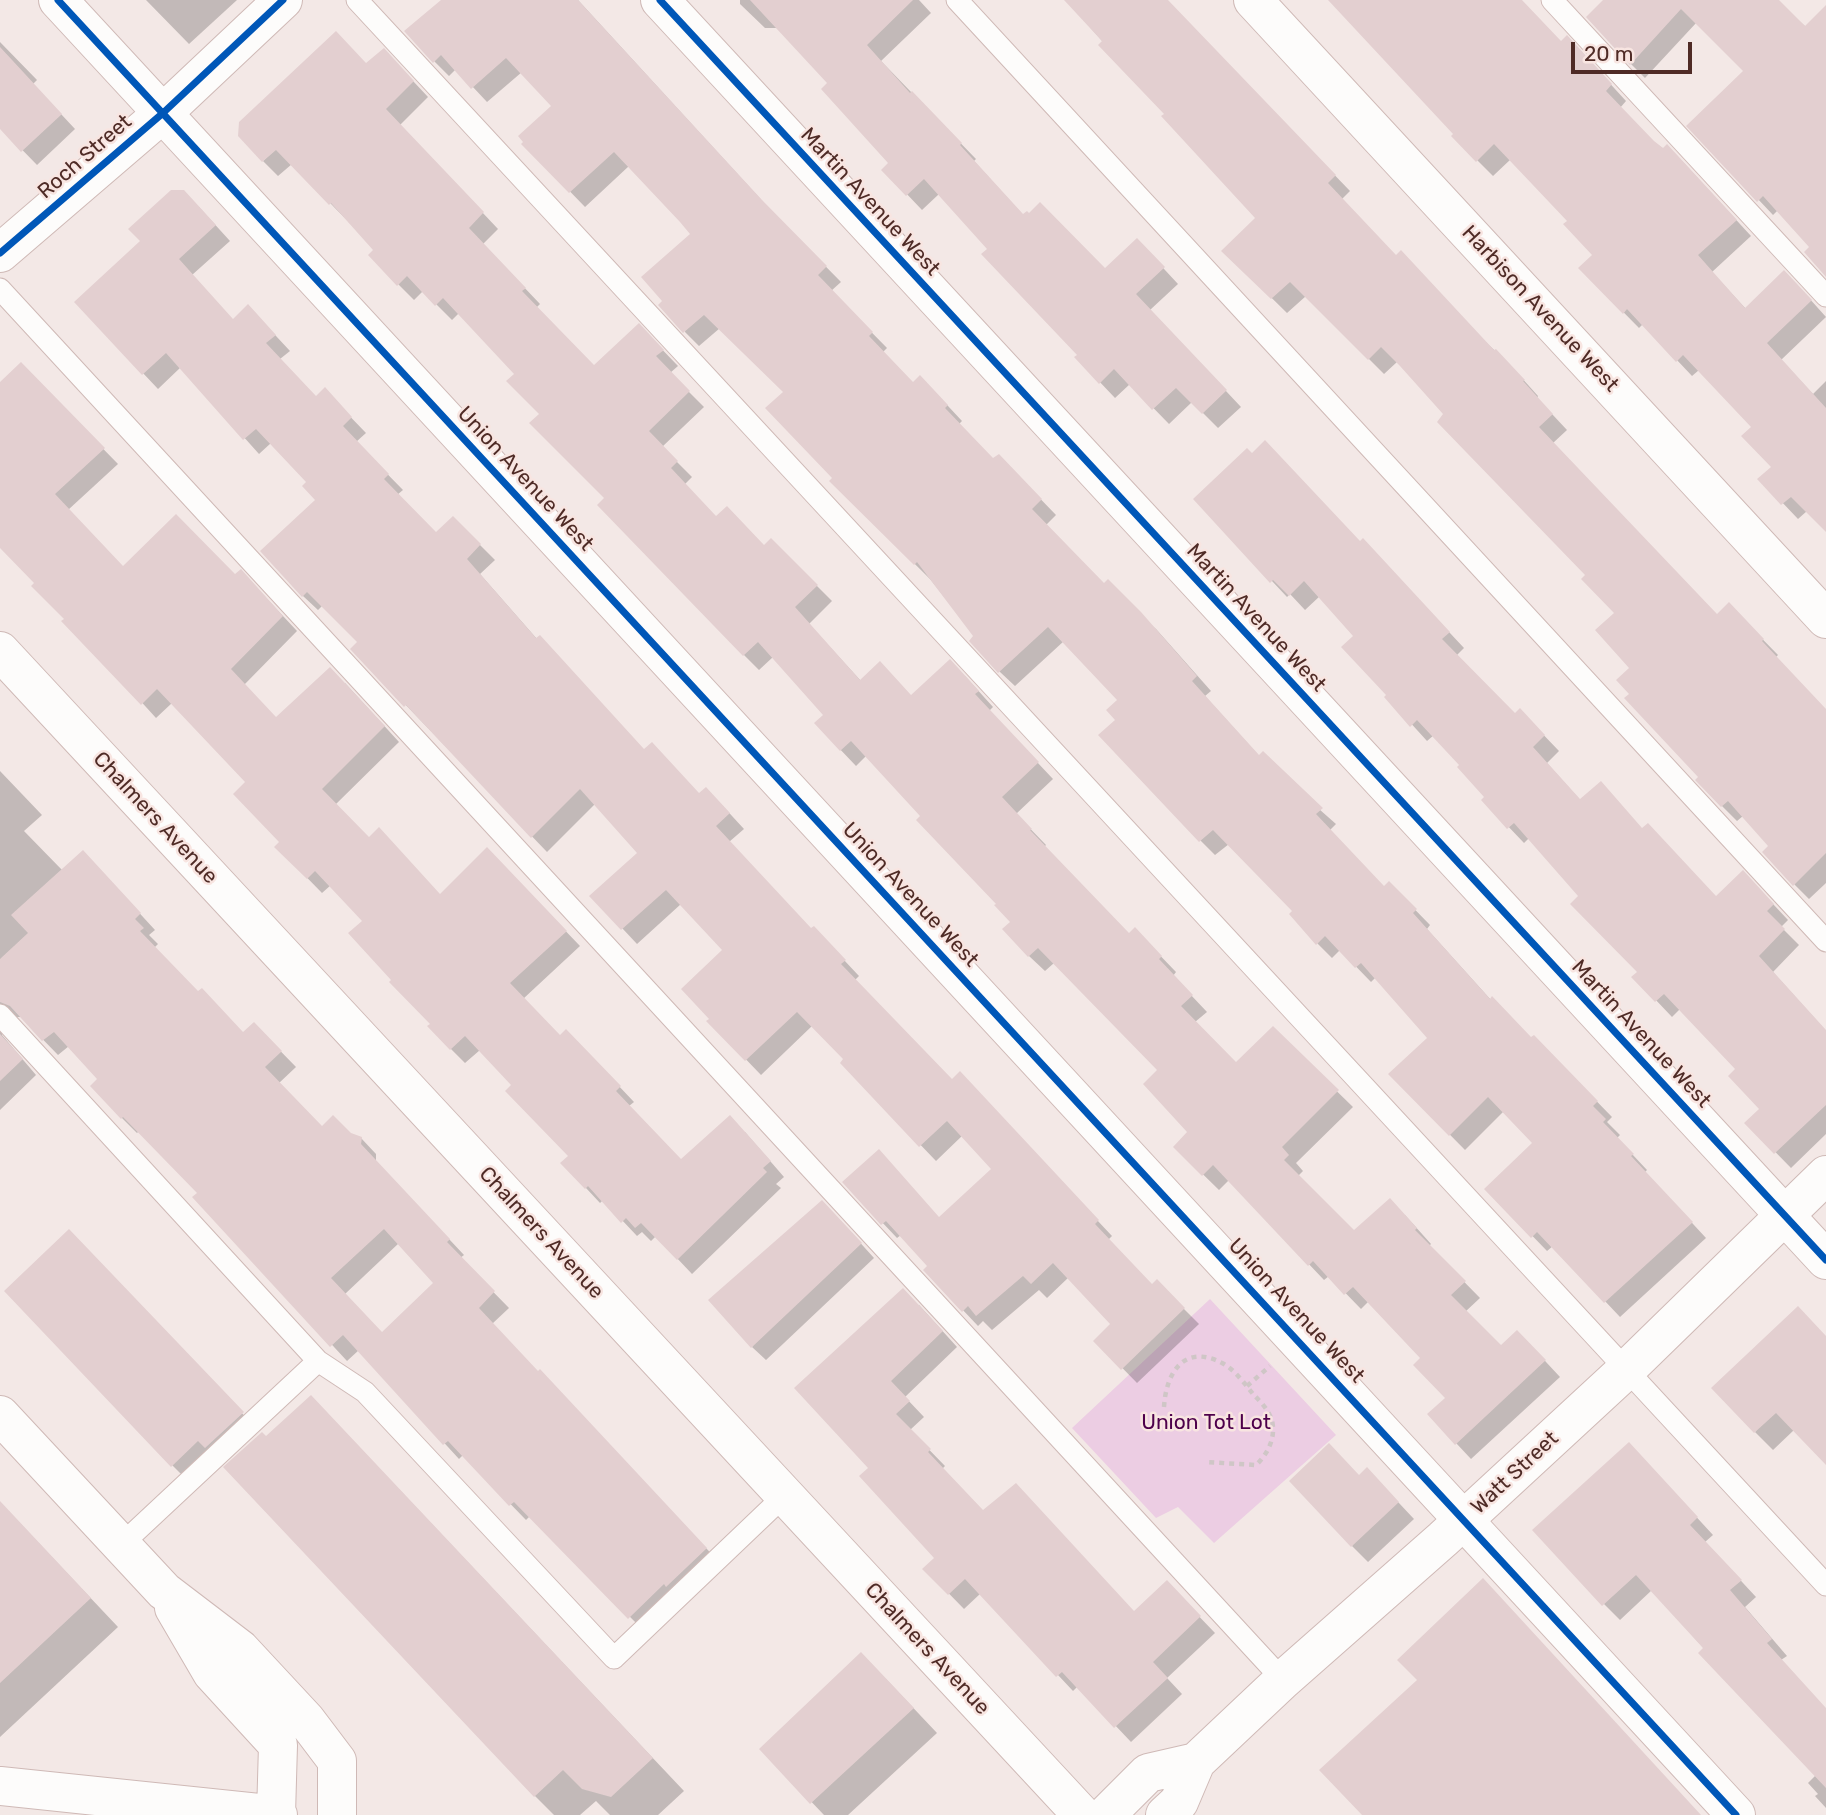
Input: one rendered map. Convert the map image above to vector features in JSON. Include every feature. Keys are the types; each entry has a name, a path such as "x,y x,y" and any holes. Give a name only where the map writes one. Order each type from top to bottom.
{"street":[{"name":"Union Avenue West","path":"58,0 1736,1815"},
{"name":"Roch Street","path":"0,253 163,113 283,0"},
{"name":"Martin Avenue West","path":"660,0 1826,1260"},
{"name":"Harbison Avenue West","path":"1253,0 1826,619"},
{"name":"Chalmers Avenue","path":"0,651 1082,1815"},
{"name":"Watt Street","path":"1165,1815 1179,1802 1196,1762 1626,1370 1826,1175"},
{"path":"0,1415 164,1591 240,1649 306,1720 337,1760 337,1815"},
{"path":"0,1786 277,1815 278,1745 212,1673 164,1591"},
{"path":"1106,1815 1148,1773 1196,1762"}],"lane":[{"path":"357,0 1826,1585"},
{"path":"957,0 1826,942"},
{"path":"1552,0 1826,296"},
{"path":"0,289 1283,1680"},
{"path":"0,1015 318,1361 365,1392 614,1658 785,1495"},
{"path":"121,1545 318,1361"}],"path":[{"path":"1164,1407 1164,1395 1171,1374 1188,1358 1199,1357 1224,1364 1247,1386 1268,1413 1273,1433 1265,1457 1256,1465 1205,1462"},
{"path":"1247,1386 1277,1359"}],"green space":[{"name":"Union Tot Lot","path":"1210,1299 1336,1435 1214,1543 1178,1507 1156,1518 1072,1428"}],"building":[{"path":"441,0 578,0 762,200 827,266 818,275 873,332 869,336 913,382 920,375 948,405 945,408 993,458 999,454 1042,499 1032,509 1104,583 1108,579 1141,612 1197,676 1192,681 1259,755 1263,751 1323,808 1316,814 1384,886 1389,881 1417,909 1413,913 1490,999 1492,996 1531,1037 1534,1035 1598,1101 1593,1106 1606,1119 1603,1122 1693,1222 1604,1303 1537,1232 1531,1238 1484,1189 1532,1143 1488,1097 1449,1136 1388,1074 1427,1038 1361,963 1355,968 1325,936 1316,945 1289,914 1292,911 1213,830 1199,842 1098,735 1115,720 1106,710 1117,700 1048,627 998,673 969,641 973,636 917,562 914,565 829,481 832,478 765,408 783,392 704,315 683,333 658,305 662,301 641,277 690,234 680,222 614,152 569,193 521,144 523,142 518,136 551,106 506,58 471,89 441,55 433,63 404,31"},
{"path":"750,0 913,0 867,45 910,93 912,91 962,143 960,145 1023,214 1027,211 1029,213 1040,202 1105,268 1137,238 1165,267 1136,294 1227,390 1202,414 1176,388 1152,410 1114,369 1099,384 1074,357 1077,355 981,254 987,249 924,179 906,196 881,170 888,163 821,89 827,83"},
{"path":"1064,0 1168,0 1336,175 1328,183 1396,255 1401,250 1525,380 1523,381 1553,414 1539,427 1717,614 1729,602 1826,709 1826,853 1793,886 1762,852 1768,846 1728,801 1721,807 1695,780 1698,777 1624,698 1629,694 1616,680 1629,668 1595,630 1614,613 1581,579 1585,575 1437,422 1443,414 1400,366 1381,347 1368,360 1290,282 1271,299 1221,251 1255,218 1161,116 1164,114 1098,45 1102,41"},
{"path":"1328,0 1522,0 1561,41 1567,35 1612,84 1606,91 1654,141 1663,148 1667,144 1737,220 1698,255 1745,308 1784,270 1812,300 1767,343 1826,408 1826,532 1791,497 1781,505 1757,479 1771,467 1741,436 1751,427 1683,355 1676,362 1627,309 1623,314 1578,268 1592,255 1563,224 1567,221 1494,144 1476,162"},
{"path":"1603,0 1779,0 1805,26 1826,5 1826,277 1804,252 1809,247 1763,196 1757,202 1686,126 1743,71 1681,9 1630,65 1586,17"},
{"path":"336,31 366,63 384,48 414,81 386,109 484,212 469,228 526,288 522,291 594,365 639,323 664,350 656,356 690,391 649,431 678,461 671,468 716,516 727,506 764,545 771,538 818,585 795,607 860,680 880,661 911,695 950,659 979,691 975,694 1039,762 1002,797 1129,933 1135,927 1162,956 1159,959 1193,995 1181,1006 1236,1062 1273,1026 1339,1090 1282,1147 1289,1155 1284,1160 1354,1230 1390,1198 1417,1228 1415,1230 1466,1281 1451,1295 1501,1345 1517,1330 1546,1360 1455,1445 1427,1414 1445,1398 1413,1365 1420,1358 1353,1287 1344,1295 1313,1261 1308,1266 1213,1165 1202,1176 1173,1147 1187,1132 1143,1084 1157,1070 1038,948 1028,957 1002,929 1010,922 916,820 920,816 851,741 840,751 814,723 823,715 758,642 743,656 597,505 604,498 529,423 539,414 506,381 514,374 443,298 435,306 407,276 397,286 368,255 373,250 331,203 329,205 276,150 262,162 238,136 239,122"},
{"path":"0,47 62,114 21,152 0,129"},
{"path":"171,190 184,190 216,225 179,259 233,319 248,304 276,335 266,343 316,396 325,387 352,417 343,426 389,474 384,479 436,532 453,516 481,544 467,559 536,638 540,635 644,749 652,742 699,793 706,787 730,813 716,826 811,928 814,926 846,960 841,964 952,1079 960,1071 1099,1220 1095,1224 1152,1284 1157,1279 1185,1308 1121,1370 1093,1341 1110,1324 1053,1263 1031,1284 1023,1276 976,1316 968,1306 962,1312 923,1270 927,1266 886,1221 881,1225 842,1182 879,1149 939,1217 991,1169 947,1121 919,1147 840,1063 843,1059 797,1012 745,1061 706,1021 709,1019 681,989 722,950 666,890 621,930 589,896 637,853 580,789 531,838 350,649 357,642 307,592 302,597 260,551 315,500 302,486 306,482 256,429 243,440 166,353 142,375 74,302 140,241 128,229"},
{"path":"21,362 105,448 55,494 123,566 176,514 235,574 241,569 283,616 231,669 276,717 330,667 385,726 322,789 369,837 379,827 440,894 487,847 567,931 510,983 560,1035 566,1029 621,1086 616,1091 681,1159 730,1115 771,1161 763,1168 767,1172 677,1260 641,1223 635,1228 626,1218 621,1223 588,1186 585,1189 560,1163 568,1156 505,1091 511,1085 465,1036 450,1050 427,1026 430,1024 389,982 391,980 348,933 362,921 315,871 307,879 274,847 279,842 233,794 245,782 157,689 141,705 61,621 64,619 31,586 34,583 0,548 0,382"},
{"path":"1265,440 1360,541 1363,538 1450,632 1442,639 1515,713 1520,708 1545,735 1533,747 1580,799 1601,781 1642,828 1648,823 1716,896 1743,870 1774,904 1767,911 1785,929 1759,956 1826,1030 1826,1105 1774,1154 1744,1123 1759,1109 1728,1076 1735,1069 1664,994 1655,1002 1631,977 1637,972 1570,904 1578,896 1514,823 1507,829 1481,800 1484,797 1457,767 1459,765 1417,720 1410,727 1384,697 1386,695 1341,647 1353,636 1304,581 1289,596 1273,580 1270,583 1193,499 1247,448 1252,453"},
{"path":"83,850 141,913 135,919 144,928 140,931 198,991 202,988 243,1032 254,1022 282,1051 265,1067 322,1126 333,1115 351,1133 362,1137 361,1144 450,1239 447,1242 495,1291 479,1308 538,1371 540,1369 707,1548 628,1619 514,1502 509,1506 448,1441 443,1445 343,1335 330,1347 192,1197 197,1193 90,1086 97,1079 54,1032 42,1041 10,1006 0,1002 0,959 28,933 11,915","holes":["384,1229 433,1283 382,1332 331,1278"]},
{"path":"0,1034 23,1059 0,1081"},
{"path":"822,1200 862,1243 751,1348 708,1300"},
{"path":"69,1229 244,1412 205,1448 198,1441 171,1467 4,1291"},
{"path":"903,1288 943,1331 891,1381 910,1401 896,1414 931,1449 928,1452 983,1510 1016,1483 1134,1611 1167,1580 1201,1616 1153,1662 1168,1678 1114,1728 1062,1672 1056,1677 965,1579 948,1595 922,1569 934,1558 859,1476 868,1468 794,1388"},
{"path":"1798,1306 1826,1336 1826,1465 1776,1413 1754,1433 1711,1388"},
{"path":"311,1395 653,1758 611,1797 582,1789 563,1770 534,1797 223,1467 262,1432 266,1436"},
{"path":"1629,1442 1698,1517 1690,1525 1742,1580 1730,1590 1772,1639 1767,1643 1826,1708 1826,1788 1698,1653 1703,1648 1636,1575 1602,1606 1532,1530"},
{"path":"1329,1443 1359,1475 1367,1467 1399,1502 1351,1547 1289,1481"},
{"path":"0,1501 91,1598 0,1683"},
{"path":"1483,1578 1701,1815 1362,1815 1319,1770 1417,1680 1397,1660"},
{"path":"861,1652 914,1708 810,1804 759,1749"}],"cycle path":[{"path":"58,0 1736,1815"},
{"path":"0,253 163,113 283,0"},
{"path":"660,0 1826,1260"}]}
